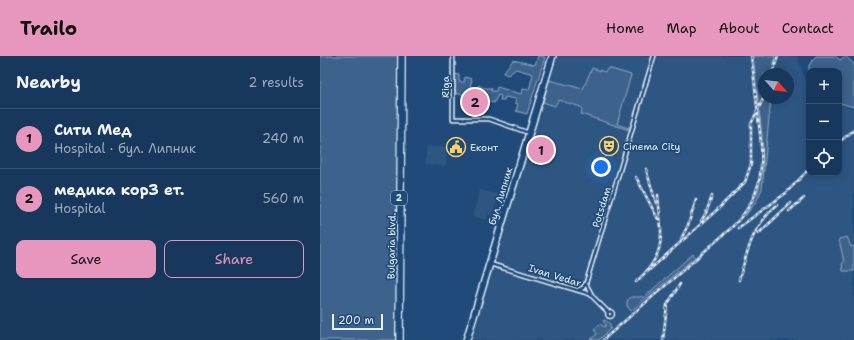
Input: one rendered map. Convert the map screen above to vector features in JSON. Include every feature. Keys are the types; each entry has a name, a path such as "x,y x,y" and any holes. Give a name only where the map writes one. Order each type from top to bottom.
{"highway":[{"name":"Bulgaria blvd.","path":"398,340 402,56"},
{"name":"Bulgaria blvd.","path":"401,340 402,56"}],"main road":[{"name":"бул. Липник","path":"468,340 551,56"},
{"name":"бул. Липник","path":"528,131 554,56"},
{"name":"бул. Липник","path":"465,340 489,264"}],"street":[{"name":"Riga","path":"453,56 453,119 489,120 528,131"},
{"name":"Potsdam","path":"586,283 654,56"},
{"name":"Ivan Vedar","path":"489,264 578,290 593,296 608,312"},
{"path":"578,290 583,289 586,283"},
{"path":"586,283 593,296"}],"shaded area":[{"path":"320,56 398,56 397,340 320,340"},
{"path":"538,56 545,57 527,114 516,111 518,104 515,103 516,99 505,97 504,100 500,100 501,96 498,95 494,103 470,97 463,106 463,95 455,93 455,74 459,75 459,82 464,82 465,77 472,79 470,87 477,88 479,85 484,88 492,88 491,91 496,91 497,87 521,94 523,89 529,90 533,74 516,69 508,75 503,73 513,60 535,65"},
{"path":"552,56 797,56 806,80 806,176 842,176 842,106 854,109 854,340 466,340"},
{"path":"753,56 775,56 774,68 758,68 758,100"},
{"path":"816,56 835,56 840,60 845,56 854,64 854,107 842,104 842,68 809,68 809,65"},
{"path":"592,68 605,72 608,68 631,75 617,124 628,128 629,126 629,130 581,114 581,107 558,100 555,106 543,102 549,80 583,89"},
{"path":"758,104 770,104 762,189 756,202 745,216 758,192 763,169 762,135"},
{"path":"426,147 447,147 446,166 426,164"},
{"path":"480,190 498,194 492,216 488,215 487,220 472,216"},
{"path":"847,237 851,247 854,246 854,271 843,271 842,264 844,262 839,239"},
{"path":"693,254 695,257 631,311 627,306 627,301 631,297 644,297"},
{"path":"605,320 611,325 609,326 611,328 599,340 590,340 597,334 594,329 600,324 604,327 606,325 603,321"}],"railway":[{"path":"603,340 730,229 742,216 750,203 760,177 761,163 760,133 751,56"},
{"path":"774,68 778,56"},
{"path":"646,273 719,208 745,182 751,164 751,124 761,104"},
{"path":"842,140 854,130"},
{"path":"646,169 656,203"},
{"path":"738,228 786,193 806,172"},
{"path":"636,177 658,219"},
{"path":"636,282 647,271 658,252 661,232 658,195"},
{"path":"701,221 706,213 712,196"},
{"path":"789,211 804,198"},
{"path":"681,239 688,225 696,200"},
{"path":"758,234 791,203"},
{"path":"739,280 748,248 756,230 777,205"},
{"path":"663,340 667,305 680,284"}],"place":[{"name":"медика кор3 ет.","path":"475,102"},
{"name":"Cinema City","path":"609,146"},
{"name":"Еконт","path":"456,147"},
{"name":"Сити Мед","path":"541,150"}]}
